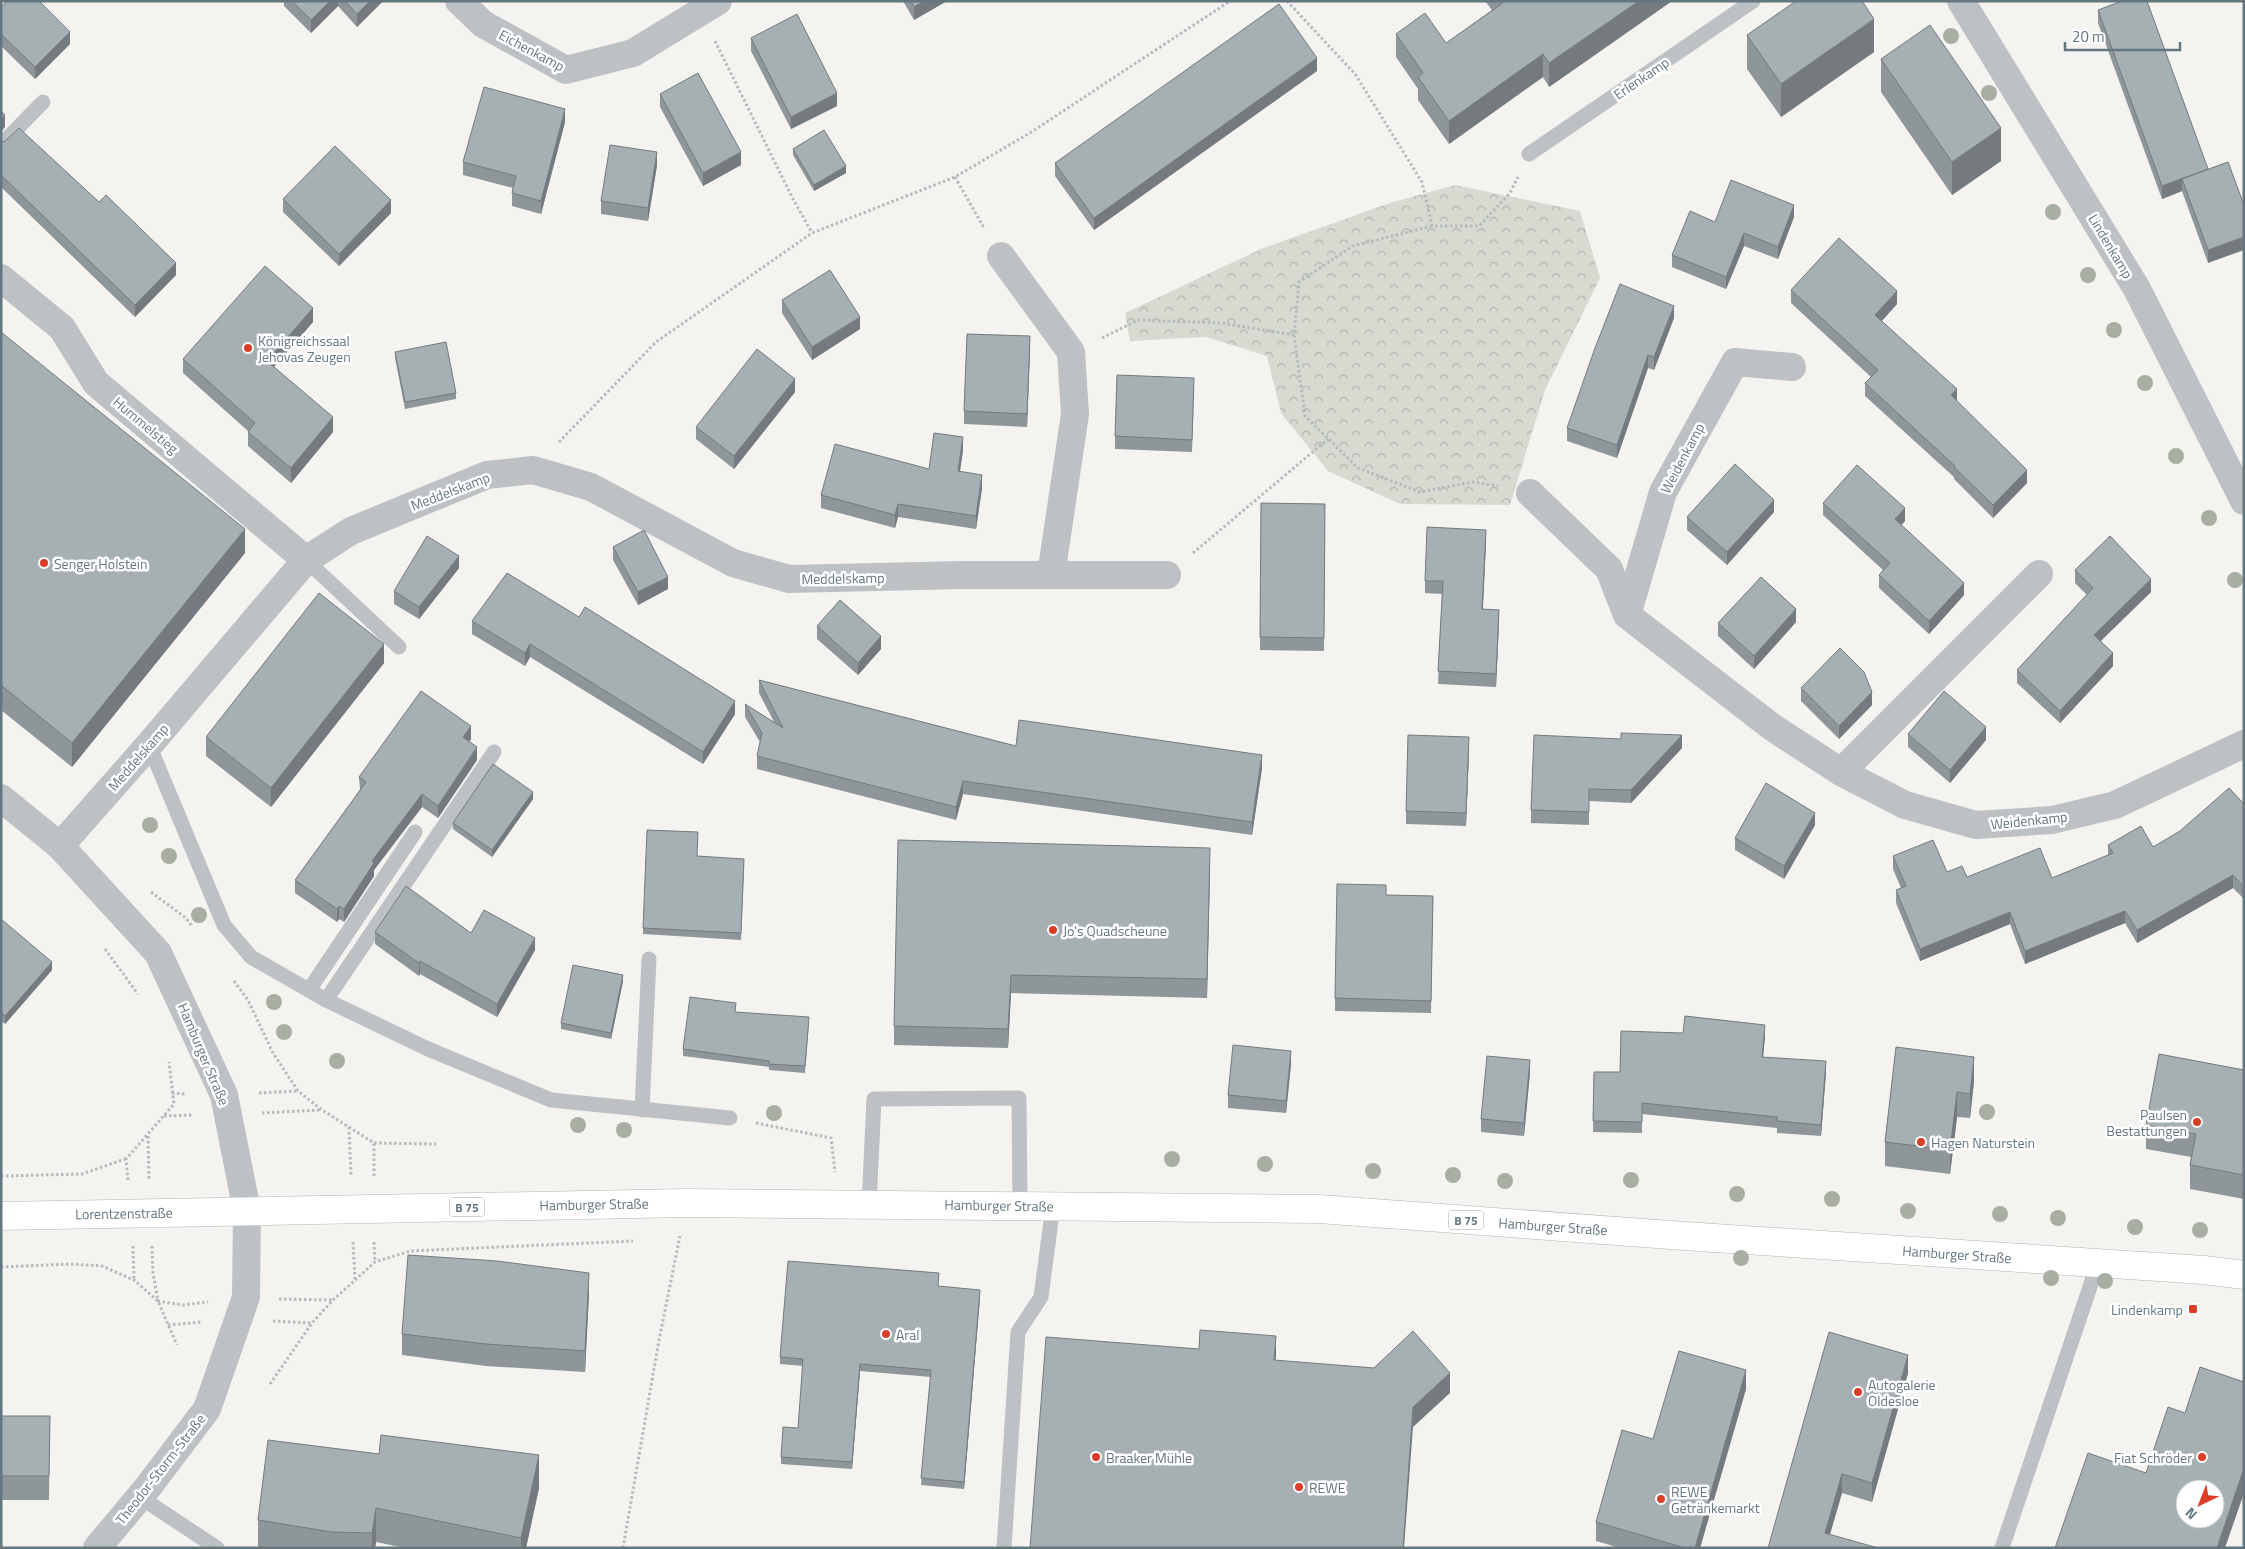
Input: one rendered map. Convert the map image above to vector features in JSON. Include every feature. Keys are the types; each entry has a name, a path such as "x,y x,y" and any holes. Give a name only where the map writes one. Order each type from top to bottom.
{"main road":[{"name":"Hamburger Straße","path":"247,1211 687,1203 1319,1209 1684,1236 2204,1270 2244,1275"},
{"name":"Lorentzenstraße","path":"1,1216 247,1211"}],"street":[{"name":"Eichenkamp","path":"459,1 483,24 566,70 633,53 709,6"},
{"name":"Lindenkamp","path":"1961,1 2137,288 2244,502"},
{"path":"1001,256 1071,352 1075,414 1051,574"},
{"name":"Hummelstieg","path":"1,278 62,328 96,383 306,560"},
{"name":"Weidenkamp","path":"1792,367 1735,362 1663,492 1627,615 1772,727 1841,772 1905,805 1976,826 2052,820 2115,805 2244,744"},
{"name":"Meddelskamp","path":"60,846 149,745 306,560 351,531 486,475 533,470 591,487 733,563 788,579 1051,574 1167,575"},
{"path":"1530,492 1609,569 1627,615"},
{"path":"1841,772 2039,574"},
{"name":"Hamburger Straße","path":"1,798 60,846 158,953 224,1095 247,1211"},
{"name":"Theodor-Storm-Straße","path":"97,1548 140,1497 207,1409 246,1297 247,1211"}],"lane":[{"name":"Erlenkamp","path":"1529,154 1753,1"},
{"path":"1,145 43,102"},
{"path":"306,560 399,647"},
{"path":"149,745 224,925 251,957 326,1000 428,1049 551,1100 730,1118"},
{"path":"326,1000 494,752"},
{"path":"309,990 415,832"},
{"path":"642,1110 649,959"},
{"path":"869,1204 874,1099 1019,1098 1020,1206"},
{"path":"1004,1548 1018,1332 1041,1297 1054,1206"},
{"path":"2002,1548 2098,1263"},
{"path":"140,1497 217,1548"}],"path":[{"path":"533,470 656,342 812,233 955,177 1033,131 1230,1"},
{"path":"1287,1 1355,74 1422,182 1432,226"},
{"path":"709,6 792,197 812,233"},
{"path":"1529,154 1510,193 1479,226 1432,226 1353,246 1299,282 1294,335 1305,416 1358,468 1420,492 1473,482 1530,492"},
{"path":"955,177 1001,256"},
{"path":"1071,352 1138,320 1221,323 1294,335"},
{"path":"1167,575 1328,439"},
{"path":"149,890 186,918 196,931"},
{"path":"103,946 143,1002"},
{"path":"232,978 248,1000 273,1052 298,1091 322,1110 374,1143 436,1144"},
{"path":"126,1159 174,1104 169,1060"},
{"path":"1,1176 82,1174 126,1159 148,1136 163,1116"},
{"path":"730,1118 831,1138 839,1204"},
{"path":"622,1548 659,1340 687,1203"},
{"path":"670,1239 680,1238"},
{"path":"270,1384 312,1323 333,1300 375,1262 410,1251 640,1240"},
{"path":"1,1267 71,1264 102,1266 134,1280 158,1301 177,1345"}],"green space":[{"path":"1455,185 1580,211 1600,278 1545,390 1510,505 1400,504 1328,471 1281,413 1267,356 1206,337 1130,341 1125,313 1261,249 1390,203"}],"building":[{"path":"7,1 39,1 70,32 35,67 1,34 1,7"},
{"path":"292,1 330,1 311,20"},
{"path":"345,1 370,1 357,14"},
{"path":"911,1 924,1 914,7"},
{"path":"1502,1 1639,1 1549,63 1543,54 1449,121 1418,77 1423,73 1396,34 1425,13 1446,43 1503,3"},
{"path":"1796,1 1862,1 1874,19 1781,84 1747,35"},
{"path":"2122,1 2147,1 2208,169 2162,186 2098,10"},
{"path":"1279,4 1317,58 1094,218 1055,163"},
{"path":"797,14 837,93 791,117 751,38"},
{"path":"1930,25 2001,128 1952,162 1881,59"},
{"path":"698,73 741,152 703,173 660,94"},
{"path":"484,87 565,109 541,201 512,193 516,176 463,162"},
{"path":"1,111 5,115 1,120"},
{"path":"19,128 99,202 106,195 176,263 135,305 1,175 1,141 4,142"},
{"path":"824,130 846,166 814,185 793,149"},
{"path":"610,145 657,152 648,208 601,201"},
{"path":"335,146 391,200 339,254 283,199"},
{"path":"2228,162 2244,205 2244,237 2208,250 2182,179"},
{"path":"1731,180 1794,205 1778,247 1744,233 1726,277 1672,255 1690,211 1715,222"},
{"path":"1839,238 1897,291 1875,315 1957,389 1951,395 2027,470 1993,505 1955,466 1865,383 1878,370 1791,290"},
{"path":"265,266 313,308 267,361 333,417 291,468 248,432 255,423 183,359"},
{"path":"830,270 860,317 812,347 782,300"},
{"path":"1620,284 1674,306 1654,357 1648,355 1617,445 1567,428"},
{"path":"1,332 245,529 72,743 1,685"},
{"path":"967,334 1030,336 1027,414 964,411"},
{"path":"446,342 456,393 405,402 395,352"},
{"path":"757,349 795,379 734,456 696,427"},
{"path":"1117,375 1194,378 1192,440 1115,436"},
{"path":"934,433 963,437 958,471 982,475 976,516 898,504 895,515 821,495 835,444 929,469"},
{"path":"1735,464 1774,500 1727,552 1687,517"},
{"path":"1857,465 1905,508 1895,519 1964,583 1929,621 1879,575 1890,563 1823,503"},
{"path":"1261,503 1325,504 1324,638 1260,637"},
{"path":"1427,527 1486,530 1482,609 1499,610 1496,674 1438,671 1443,581 1425,581"},
{"path":"644,530 668,577 638,592 613,547"},
{"path":"427,536 459,556 419,607 394,591"},
{"path":"2110,536 2151,579 2094,635 2113,653 2060,711 2017,670 2093,588 2075,570"},
{"path":"507,573 579,617 585,607 735,701 703,752 530,644 525,653 472,621"},
{"path":"1761,577 1796,609 1754,656 1718,623"},
{"path":"319,593 384,644 271,788 206,737"},
{"path":"840,600 881,636 858,663 817,626"},
{"path":"1840,648 1864,672 1872,692 1839,726 1801,688"},
{"path":"759,680 1016,746 1019,720 1262,755 1252,822 963,781 956,807 757,756 762,733 745,704 783,728"},
{"path":"421,691 471,726 463,737 477,747 438,806 422,794 372,861 374,863 344,909 339,906 337,909 295,880 366,782 359,777"},
{"path":"1944,691 1986,727 1950,770 1908,734"},
{"path":"1621,733 1682,735 1631,790 1589,789 1589,812 1531,810 1534,735 1621,739"},
{"path":"1408,735 1469,737 1466,813 1406,811"},
{"path":"493,764 533,792 492,850 453,823"},
{"path":"1766,783 1815,813 1784,866 1735,838"},
{"path":"2229,788 2244,804 2244,887 2233,875 2137,930 2125,911 2025,951 2010,912 1920,949 1896,890 1906,886 1893,856 1933,840 1947,872 1962,866 1967,877 2040,848 2052,878 2113,853 2108,845 2141,826 2153,847 2180,831"},
{"path":"647,830 698,832 697,856 744,859 741,933 643,928"},
{"name":"Jo's Quadscheune","path":"898,840 1210,848 1207,979 1011,975 1008,1029 894,1026"},
{"path":"1337,884 1386,885 1386,895 1433,896 1431,1001 1335,998"},
{"path":"406,886 471,933 484,910 535,938 497,1004 420,961 419,963 375,932"},
{"path":"1,919 52,962 5,1016 1,1012"},
{"path":"573,965 623,975 611,1033 561,1023"},
{"path":"690,997 736,1003 735,1012 809,1017 805,1066 769,1064 769,1061 683,1049"},
{"path":"1685,1016 1765,1025 1762,1057 1826,1061 1821,1125 1777,1121 1777,1117 1642,1103 1642,1122 1593,1121 1594,1072 1620,1072 1621,1031 1683,1033"},
{"path":"1233,1045 1291,1051 1286,1101 1228,1095"},
{"name":"Hagen Naturstein","path":"1896,1047 1974,1057 1970,1094 1957,1092 1950,1150 1885,1142"},
{"name":"Paulsen Bestattungen","path":"2159,1054 2244,1070 2244,1175 2190,1165 2196,1134 2146,1125"},
{"path":"1487,1056 1530,1060 1524,1123 1481,1119"},
{"path":"408,1255 497,1261 589,1273 585,1351 486,1344 402,1334"},
{"path":"788,1261 939,1273 938,1286 980,1290 964,1482 921,1478 931,1370 860,1364 852,1462 781,1457 783,1427 798,1428 803,1359 780,1357"},
{"path":"1200,1330 1276,1336 1274,1360 1374,1368 1413,1331 1450,1373 1413,1407 1403,1548 1030,1548 1046,1337 1199,1349"},
{"path":"1829,1332 1908,1355 1872,1483 1842,1474 1825,1533 1878,1548 1768,1548"},
{"name":"REWE Getränkemarkt","path":"1679,1351 1746,1370 1695,1548 1685,1548 1596,1522 1622,1430 1653,1439"},
{"name":"Fiat Schröder","path":"2200,1367 2244,1382 2244,1468 2225,1524 2225,1479 2175,1479 2175,1529 2223,1529 2217,1548 2055,1548 2088,1453 2146,1473 2168,1407 2185,1413"},
{"path":"1,1416 50,1416 49,1476 1,1476"},
{"path":"381,1435 539,1455 521,1538 376,1508 372,1533 332,1532 258,1520 268,1440 379,1454"}],"place":[{"name":"Königreichssaal Jehovas Zeugen","path":"248,348"},
{"name":"Senger Holstein","path":"44,563"},
{"name":"Jo's Quadscheune","path":"1053,930"},
{"name":"Paulsen Bestattungen","path":"2197,1122"},
{"name":"Hagen Naturstein","path":"1921,1142"},
{"name":"Lindenkamp","path":"2193,1309"},
{"name":"Aral","path":"886,1334"},
{"name":"Autogalerie Oldesloe","path":"1858,1392"},
{"name":"Braaker Mühle","path":"1096,1457"},
{"name":"Fiat Schröder","path":"2202,1457"},
{"name":"REWE","path":"1299,1487"},
{"name":"REWE Getränkemarkt","path":"1661,1499"}]}
